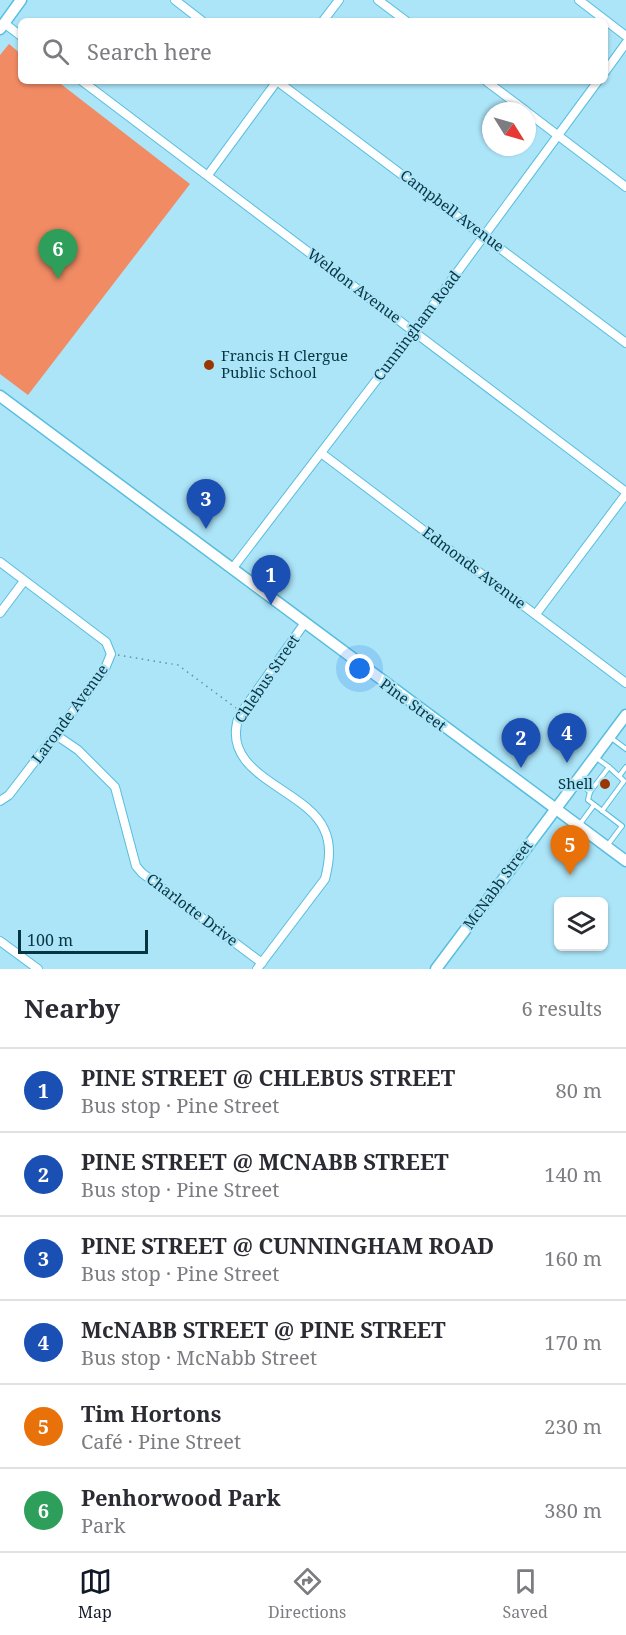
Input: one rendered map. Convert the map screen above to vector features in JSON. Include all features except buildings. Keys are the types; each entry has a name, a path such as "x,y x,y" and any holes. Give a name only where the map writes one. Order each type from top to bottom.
{"street":[{"path":"18,34 2,26 21,0"},
{"path":"175,0 198,18"},
{"path":"325,18 339,0"},
{"path":"378,0 402,18"},
{"path":"579,0 602,18"},
{"path":"608,22 626,36"},
{"path":"608,68 626,43"},
{"name":"Weldon Avenue","path":"86,84 626,493"},
{"path":"208,175 275,84"},
{"name":"Campbell Avenue","path":"281,84 626,343"},
{"path":"490,84 513,102"},
{"name":"Cunningham Road","path":"232,569 414,331 596,84"},
{"path":"536,119 626,187"},
{"name":"Pine Street","path":"0,396 626,861"},
{"name":"Edmonds Avenue","path":"321,453 626,683"},
{"path":"536,614 626,493"},
{"name":"Laronde Avenue","path":"0,562 106,642 111,654 104,671 56,735 9,795 0,801"},
{"path":"0,613 24,581"},
{"name":"Chlebus Street","path":"260,966 325,879 329,849 324,828 307,810 258,773 242,755 235,728 242,712 304,624"},
{"name":"McNabb Street","path":"436,969 626,715"},
{"name":"Charlotte Drive","path":"56,735 78,750 115,787 136,866 142,873 260,966"},
{"path":"0,941 38,969"}],"lane":[{"path":"609,736 626,749"},
{"path":"594,756 620,775 624,781 602,811"},
{"path":"607,846 624,827 588,800 590,792 609,767"},
{"path":"620,775 626,767"},
{"path":"576,781 590,792"},
{"path":"579,825 594,805"}],"path":[{"path":"111,654 178,665 242,712"}],"shaded area":[{"path":"9,44 18,52 18,84 61,84 190,184 28,395 0,374 0,55"}],"place":[{"name":"Penhorwood Park","path":"58,279"},
{"name":"Francis H Clergue Public School","path":"209,365"},
{"name":"PINE STREET @ CUNNINGHAM ROAD","path":"206,529"},
{"name":"PINE STREET @ CHLEBUS STREET","path":"271,605"},
{"name":"McNABB STREET @ PINE STREET","path":"567,763"},
{"name":"PINE STREET @ MCNABB STREET","path":"521,768"},
{"name":"Shell","path":"605,784"},
{"name":"Tim Hortons","path":"570,875"}]}
